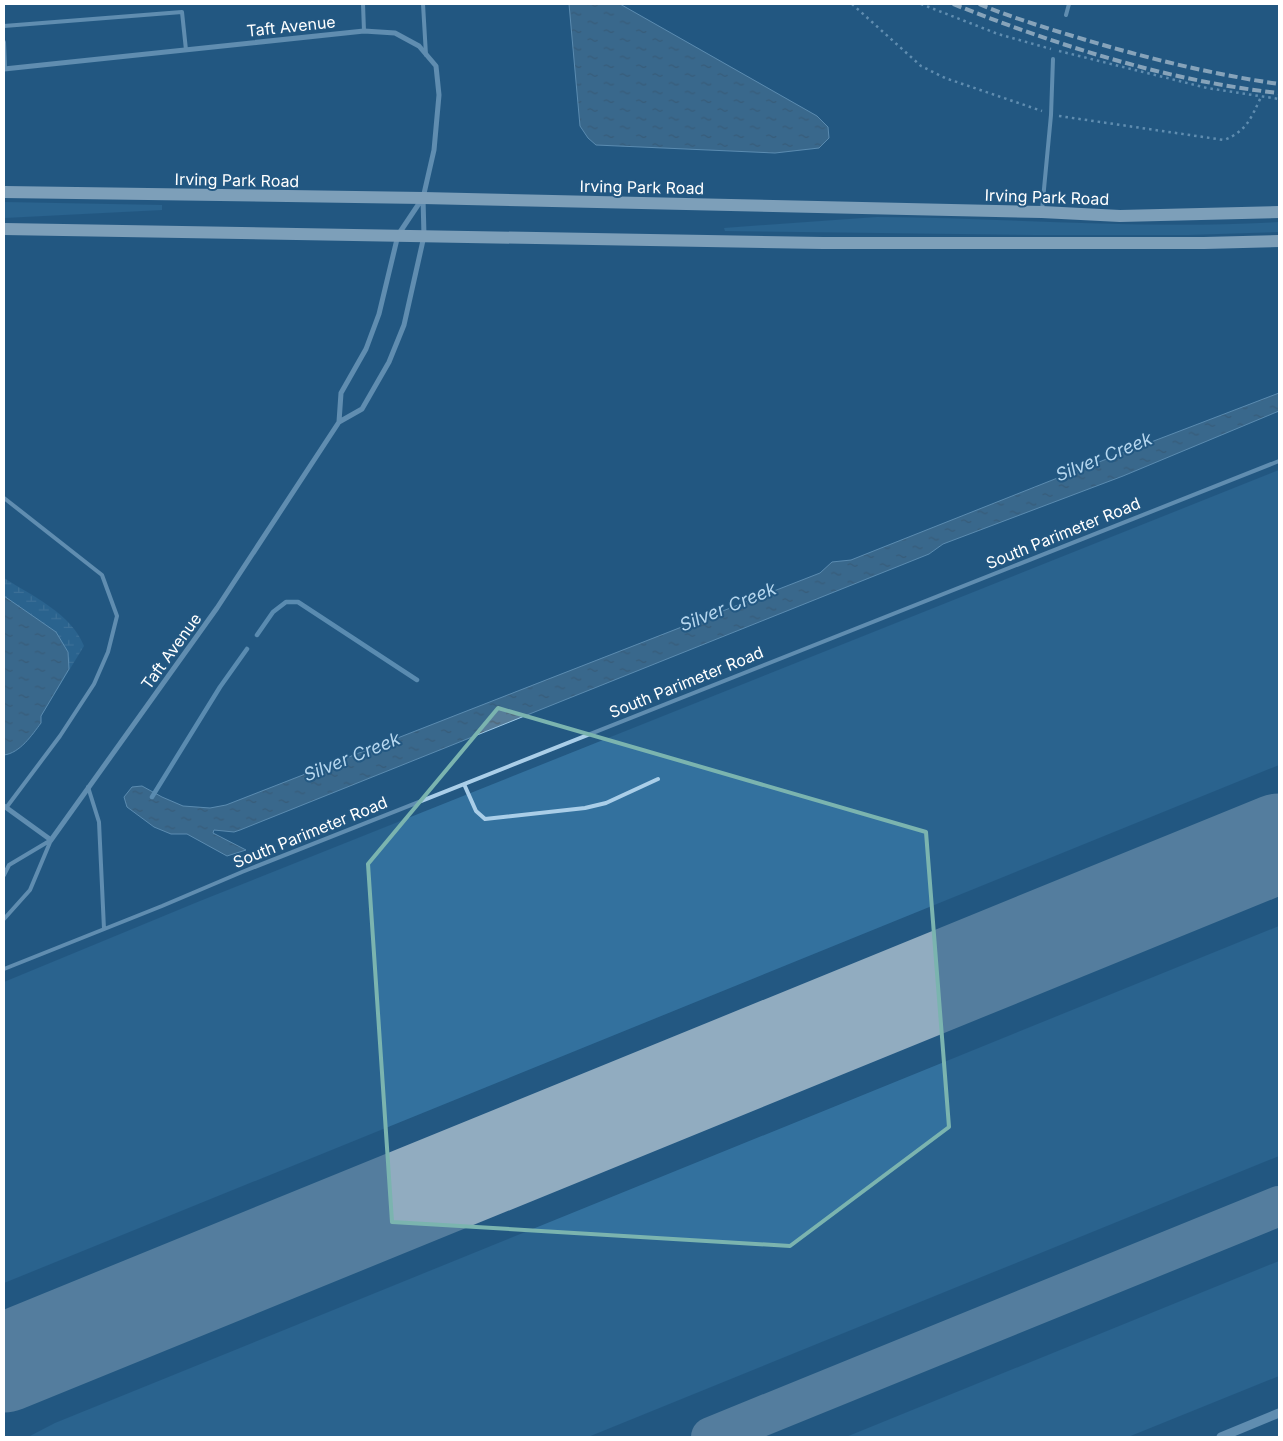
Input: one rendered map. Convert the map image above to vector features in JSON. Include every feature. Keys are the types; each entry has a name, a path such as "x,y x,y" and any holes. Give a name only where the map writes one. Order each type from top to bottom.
{"main road":[{"name":"Irving Park Road","path":"4,192 424,198 1042,212 1120,216 1279,212"},
{"path":"4,229 843,244 1204,244 1279,242"}],"street":[{"name":"Taft Avenue","path":"5,69 364,31 395,33 419,46 436,66 439,94 434,150 424,198 424,236 404,325 389,362 362,409 339,422 217,608 51,840"},
{"name":"Taft Avenue","path":"339,422 340,394 366,350 379,314 398,235 424,198"},
{"path":"5,807 51,840"},
{"path":"1221,1437 1279,1413"}],"lane":[{"path":"362,4 364,31"},
{"path":"423,4 426,55"},
{"path":"1066,15 1069,4"},
{"path":"4,26 182,12 186,50"},
{"path":"4,42 5,69"},
{"path":"1042,212 1051,114 1053,59"},
{"name":"South Parimeter Road","path":"4,969 242,872 1279,461"},
{"path":"4,498 102,575 116,616 108,652 90,692 60,736 5,807"},
{"path":"464,784 476,811 485,819 606,803 658,779"},
{"path":"88,787 99,822 104,929"},
{"path":"4,919 30,890 51,840"},
{"name":"Taft Avenue","path":"4,875 9,865 51,840"}],"path":[{"path":"852,4 921,66 946,78 1051,114 1224,140 1237,135 1248,123 1261,97"},
{"path":"921,4 998,34 1084,58 1207,88 1279,99"}],"highlighted area":[{"path":"498,708 926,832 949,1127 790,1246 392,1222 368,864"}],"green space":[{"path":"4,202 162,205 162,210 4,218"},
{"path":"877,217 1178,225 1279,222 1279,232 1188,235 1036,235 725,231 724,228"},
{"path":"1279,470 1279,765 4,1283 4,982 200,901"},
{"path":"4,578 50,606 70,624 84,646 41,716 41,723 30,738 15,751 4,755"},
{"path":"1279,926 1279,1156 588,1437 28,1437 55,1423"},
{"path":"1279,1261 1279,1376 1128,1437 846,1437"}],"water":[{"path":"569,4 620,4 817,116 828,127 829,138 819,148 775,153 596,145 588,138 580,126"},
{"name":"Silver Creek","path":"1279,393 1279,411 1123,476 943,544 929,554 240,830 234,832 214,830 213,833 246,850 227,856 187,834 171,834 154,827 127,807 124,797 132,787 142,786 183,806 210,808 226,805 820,573 832,562 851,560"},
{"path":"4,596 56,632 68,652 69,669 41,716 41,723 34,733 15,751 4,755"}],"waterway":[{"path":"257,635 273,612 286,602 298,602 417,680"},
{"path":"152,797 220,687 247,649"}],"taxiway":[{"path":"711,1437 1279,1206"}],"runway":[{"path":"4,1363 1279,843"}],"railway":[{"path":"953,4 1032,34 1113,59 1195,80 1279,93"},
{"path":"979,4 1039,26 1126,51 1202,70 1279,84"}]}
